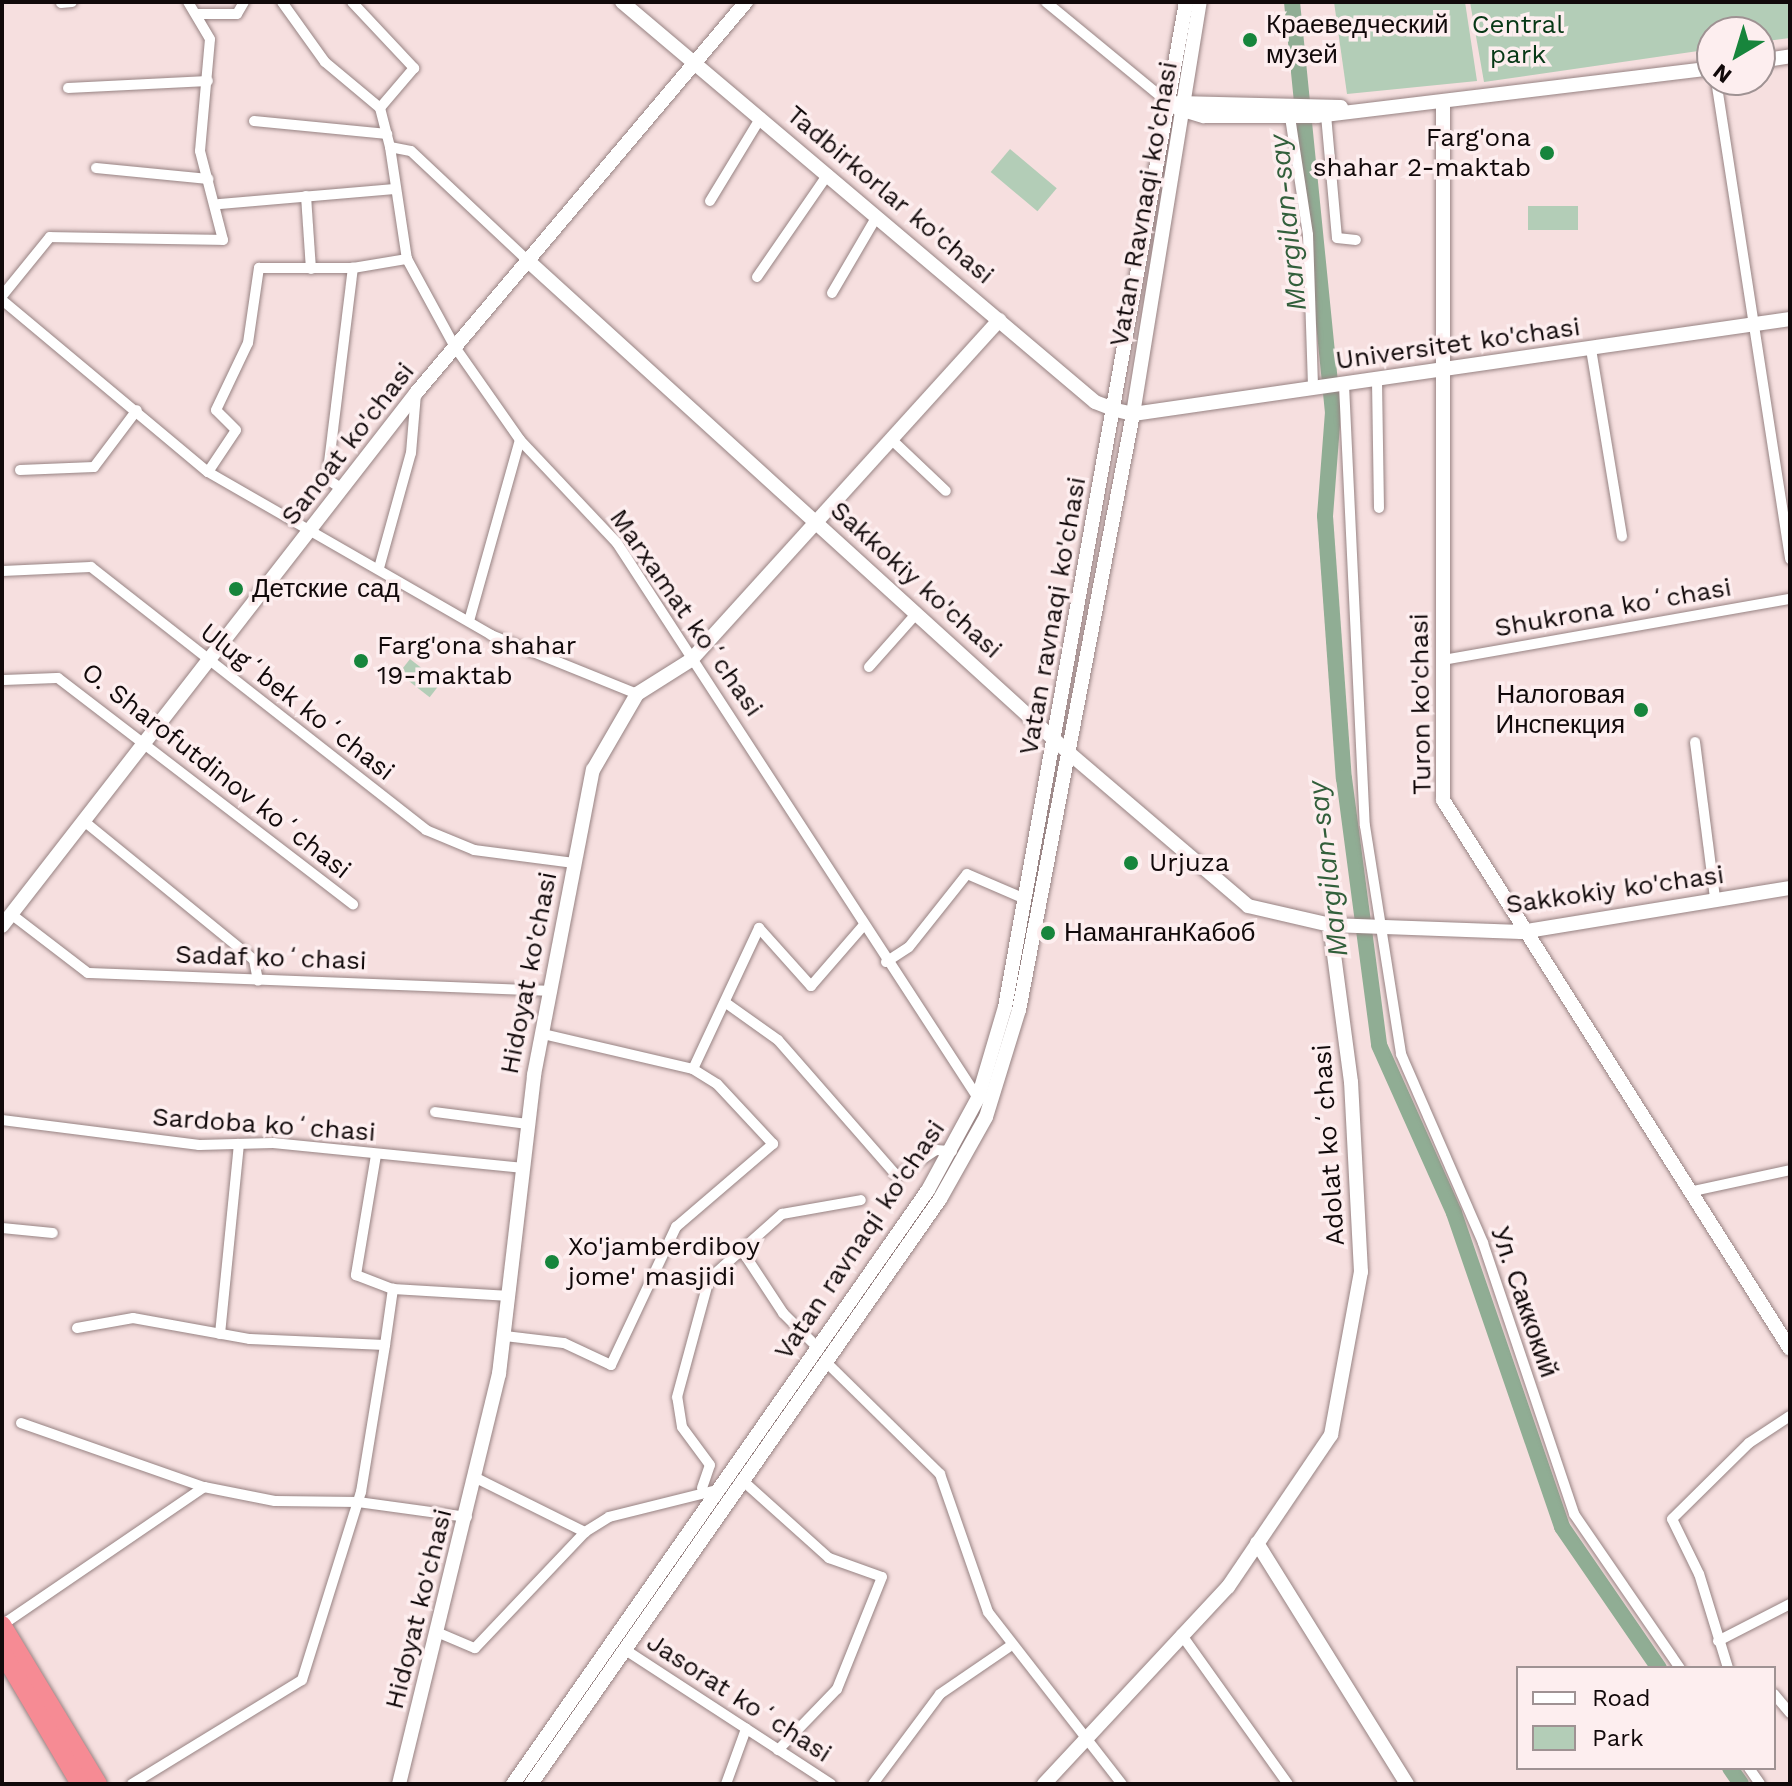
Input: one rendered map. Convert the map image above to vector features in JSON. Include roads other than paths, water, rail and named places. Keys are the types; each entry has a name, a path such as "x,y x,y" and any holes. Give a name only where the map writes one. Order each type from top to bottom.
{"highway":[{"path":"2,1625 98,1784"},
{"path":"2,1652 80,1784"}],"main road":[{"name":"Tadbirkorlar ko'chasi","path":"622,2 696,60 1095,402 1133,414"},
{"name":"Sanoat ko'chasi","path":"7,920 416,393 746,2"},
{"name":"Vatan Ravnaqi ko'chasi","path":"1133,414 1180,106 1186,2"},
{"name":"Vatan Ravnaqi ko'chasi","path":"1116,410 1200,2"},
{"path":"1180,106 1294,112 1443,103 1696,70"},
{"name":"Turon ko'chasi","path":"1443,103 1443,800 1521,932 1693,1191 1790,1349"},
{"name":"Sakkokiy ko'chasi","path":"526,259 1225,892 1267,912 1330,925 1521,932 1790,888"},
{"name":"Universitet ko'chasi","path":"1133,414 1790,319"},
{"name":"Hidoyat ko'chasi","path":"399,1784 467,1517 505,1336 528,1124 549,991 593,770 637,694 691,660 819,523 999,320"},
{"name":"Vatan ravnaqi ko'chasi","path":"531,1784 742,1480 804,1380 818,1348 952,1151 978,1098 1025,899 1116,410"},
{"name":"Vatan ravnaqi ko'chasi","path":"513,1784 707,1490 804,1380 826,1362 948,1186 986,1117 1019,1010 1133,414"},
{"name":"Adolat koʻchasi","path":"1044,1784 1083,1737 1228,1587 1331,1435 1361,1272 1351,1082 1330,925"},
{"path":"1257,1543 1407,1784"}],"street":[{"path":"61,3 72,2"},
{"path":"188,2 198,14 210,39 200,151 219,204 223,240 50,237 2,298 208,472 469,621 637,694"},
{"path":"198,14 237,14 244,2"},
{"path":"282,2 325,62 380,108 390,147"},
{"path":"352,2 414,68 380,108"},
{"path":"1046,2 1180,106"},
{"path":"68,88 208,81"},
{"path":"1719,96 1790,559"},
{"path":"1320,111 1337,238 1356,240"},
{"path":"1294,112 1308,235 1313,389"},
{"path":"710,201 761,117"},
{"path":"254,121 387,134"},
{"name":"Sakkokiy ko'chasi","path":"390,147 411,151 526,259"},
{"name":"Marxamat koʻchasi","path":"390,147 407,259 455,347 520,440 617,543 886,962 978,1098"},
{"path":"96,168 208,179"},
{"path":"757,277 828,174"},
{"path":"219,204 395,189"},
{"path":"306,196 311,269"},
{"path":"832,293 877,216"},
{"path":"208,472 236,430 216,410 248,343 255,272 353,268 407,259"},
{"path":"342,489 327,479 353,268"},
{"path":"1591,349 1622,536"},
{"path":"1377,381 1379,508"},
{"name":"Ул. Саккокий","path":"1344,385 1359,738 1378,927 1401,1054 1483,1243 1574,1514 1679,1666"},
{"path":"379,568 411,453 416,393"},
{"path":"20,470 94,467 137,410"},
{"path":"469,621 520,440"},
{"path":"892,440 946,491"},
{"name":"Ulugʻbek koʻchasi","path":"2,571 91,567 426,830 474,850 574,863"},
{"name":"Shukrona koʻchasi","path":"1443,660 1790,599"},
{"path":"869,667 917,613"},
{"name":"O. Sharofutdinov koʻchasi","path":"2,680 58,678 353,904"},
{"path":"1695,742 1715,899"},
{"path":"85,822 254,960 258,981"},
{"path":"886,962 909,947 967,874 1025,899"},
{"name":"Sadaf koʻchasi","path":"7,920 88,973 549,991"},
{"path":"693,1069 726,1003 744,947 759,928 811,986 863,926"},
{"path":"726,1003 778,1040 897,1176 936,1150 952,1151"},
{"path":"505,1336 564,1343 611,1365 676,1227 773,1144 717,1084 693,1069 542,1034"},
{"path":"435,1112 528,1124"},
{"name":"Sardoba koʻchasi","path":"2,1120 524,1168"},
{"path":"220,1334 239,1144"},
{"path":"376,1155 356,1275 393,1289 510,1296"},
{"path":"1693,1191 1790,1170"},
{"path":"439,1633 469,1648 480,1645 585,1532 707,1490 710,1465 682,1427 679,1373 709,1279 782,1214 861,1200"},
{"path":"2,1228 53,1233"},
{"path":"741,1249 783,1313 818,1348"},
{"path":"132,1784 302,1680 358,1502 393,1289"},
{"path":"77,1328 133,1318 220,1334 385,1345"},
{"path":"826,1362 940,1474 972,1574 1009,1647 1122,1784"},
{"path":"1727,1666 1699,1574 1672,1519 1749,1443 1790,1416"},
{"path":"21,1423 204,1487 275,1501 358,1502 467,1517"},
{"path":"476,1478 585,1532"},
{"path":"742,1480 829,1558 882,1577 837,1689 778,1750"},
{"path":"2,1625 204,1487"},
{"path":"1718,1641 1790,1604"},
{"path":"1181,1634 1288,1784"},
{"path":"873,1784 940,1694 1009,1647"},
{"name":"Jasorat koʻchasi","path":"624,1649 831,1784"},
{"path":"1790,1689 1776,1694 1790,1713"},
{"path":"726,1784 746,1729"}],"waterway":[{"name":"Margilan-say","path":"1292,2 1333,412 1325,516 1344,778 1379,1045 1454,1213 1562,1527 1658,1666"},
{"name":"Margilan-say","path":"1731,1770 1741,1784"}],"place":[{"name":"Краеведческий музей","path":"1250,40"},
{"name":"Farg'ona shahar 2-maktab","path":"1547,153"},
{"name":"Детские сад","path":"236,589"},
{"name":"Farg'ona shahar 19-maktab","path":"361,661"},
{"name":"Налоговая Инспекция","path":"1641,710"},
{"name":"Urjuza","path":"1131,863"},
{"name":"НаманганКабоб","path":"1048,933"},
{"name":"Xo'jamberdiboy jome' masjidi","path":"552,1262"}],"park label":[{"name":"Central park","path":"1518,40"}]}
